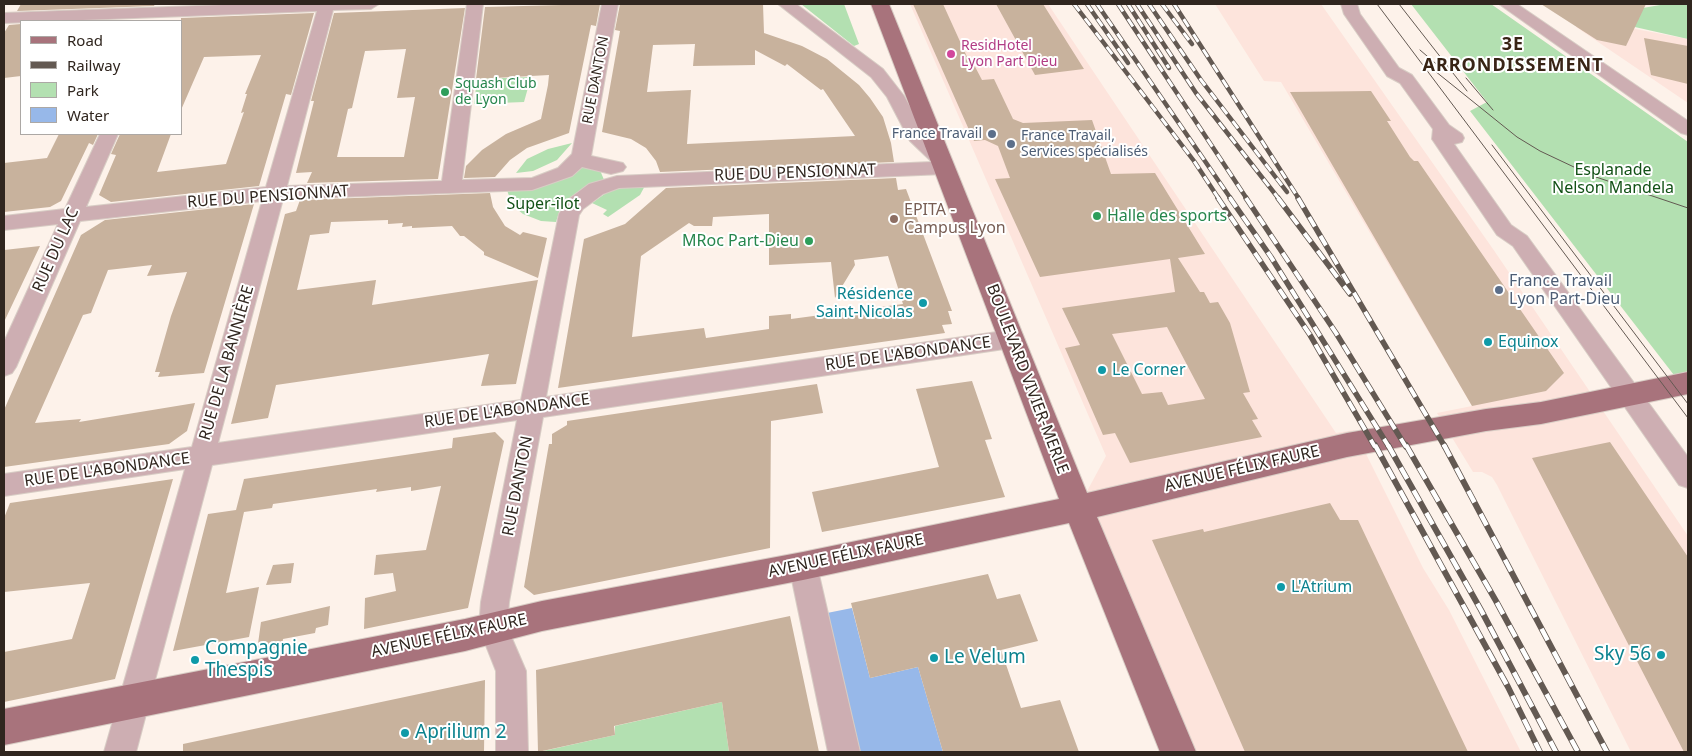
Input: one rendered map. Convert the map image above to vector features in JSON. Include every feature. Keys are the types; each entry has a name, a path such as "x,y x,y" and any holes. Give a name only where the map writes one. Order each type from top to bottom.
{"main road":[{"name":"BOULEVARD VIVIER-MERLE","path":"880,4 1078,508 1178,752"},
{"name":"AVENUE FÉLIX FAURE","path":"4,727 493,628 542,616 803,566 1078,508 1347,445 1486,420 1541,413 1688,383"}],"street":[{"path":"4,10 8,4"},
{"path":"4,18 371,4"},
{"path":"451,187 475,4"},
{"name":"RUE DANTON","path":"579,158 610,4"},
{"path":"786,4 877,73 895,96 917,137 942,163"},
{"path":"1349,4 1352,14 1393,72 1406,79 1442,129 1440,139 1504,230 1520,240 1688,477"},
{"path":"1354,4 1366,14 1408,72 1406,79"},
{"path":"1507,4 1688,129"},
{"name":"RUE DE LA BANNIÈRE","path":"120,752 326,5"},
{"name":"RUE DU LAC","path":"4,367 109,135"},
{"path":"579,158 611,168 616,167"},
{"name":"RUE DU PENSIONNAT","path":"4,223 274,193 532,184 565,172 579,158"},
{"name":"RUE DU PENSIONNAT","path":"567,226 569,214 576,204 596,190 617,182 916,168 942,163"},
{"name":"RUE DANTON","path":"493,628 495,602 567,226"},
{"name":"RUE DE L'ABONDANCE","path":"4,484 1011,339"},
{"path":"803,566 844,752"},
{"path":"493,628 511,671 512,752"}],"shaded area":[{"path":"910,4 1048,4 1336,433 1354,430 1423,568 1449,610 1521,752 1172,752 1078,508 1106,456"},
{"path":"1215,4 1321,4 1493,249 1688,536 1688,752 1631,752 1497,485 1492,477 1482,472 1473,472 1437,413 1472,406 1281,82 1264,81"},
{"path":"1599,22 1688,39 1688,103 1576,27"}],"green space":[{"path":"801,4 844,4 859,44 854,46"},
{"name":"Esplanade Nelson Mandela","path":"1411,4 1491,4 1688,142 1688,377 1677,379 1470,111 1487,102"},
{"path":"1574,4 1621,4 1631,10 1666,4 1688,4 1688,39 1595,18"},
{"path":"531,77 524,102 474,104 477,79"},
{"path":"572,143 557,160 533,171 516,173 527,159 548,149"},
{"name":"Super-îlot","path":"580,165 599,168 605,182 579,194 560,209 556,222 541,221 523,214 512,205 507,190"},
{"path":"647,182 640,195 608,217 603,214 607,210 592,203 613,188"},
{"path":"722,702 729,752 539,752 615,735 615,726"}],"water":[{"path":"852,608 870,678 918,667 943,752 857,752 827,613"}],"building":[{"path":"21,4 155,4 154,6 17,11"},
{"path":"600,4 596,26 591,25 569,133 527,148 510,160 495,177 464,178 466,166 482,150 506,134 541,119 548,85 549,75 476,79 485,7"},
{"path":"620,4 763,4 764,33 802,46 827,59 859,85 870,98 883,117 891,143 894,162 660,172 656,161 646,148 631,139 602,132 620,31 615,30","holes":["695,44 693,66 755,65 755,50 785,66 787,64 821,90 823,89 855,136 687,144 691,90 647,92 653,45"]},
{"path":"913,4 943,4 968,59 971,59 982,80 994,79 1013,119 1023,123 1092,120 1111,174 1155,173 1205,254 1178,258 1200,292 1204,292 1210,303 1218,302 1230,323 1250,392 1243,393 1258,419 1252,420 1262,437 1130,463 1115,433 1103,435 1065,348 1080,345 1062,308 1175,292 1170,259 1040,277 995,179 1010,178 998,146 985,140 974,141","holes":["1167,327 1205,399 1168,405 1162,392 1142,394 1112,334"]},
{"path":"996,4 1043,4 1084,69 1035,75"},
{"path":"1541,4 1646,4 1626,46 1597,40"},
{"path":"465,8 438,179 307,183 312,172 296,173 314,101 311,101 334,13","holes":["406,49 397,98 415,97 404,157 337,157 348,109 352,108 365,51"]},
{"path":"314,13 291,95 286,94 259,186 111,202 99,195 116,155 111,154 120,135 171,135 157,172 226,164 244,112 241,113 247,94 245,94 261,55 204,57 182,108 181,18"},
{"path":"20,24 20,76 4,78 4,33 9,25"},
{"path":"1644,38 1688,46 1688,84 1651,75"},
{"path":"1371,91 1391,121 1387,121 1410,157 1414,161 1418,161 1564,373 1546,391 1472,406 1290,92"},
{"path":"58,135 98,135 93,145 89,143 61,201 50,207 4,212 4,163 47,158"},
{"path":"896,178 898,190 906,189 952,311 948,311 952,324 942,325 945,333 558,388 584,239 625,224 666,188","holes":["769,214 769,265 831,262 835,298 855,265 854,260 888,256 903,304 791,319 791,314 769,316 769,329 706,338 704,328 632,337 641,256 689,223 694,226 712,226 713,217"]},
{"path":"490,193 493,207 505,226 520,235 523,232 547,238 538,278 484,255 484,252 464,236 460,236 452,226 412,228 412,226 402,227 403,223 388,224 388,220 331,222 329,233 310,235 297,290 376,280 372,305 538,280 516,384 481,386 489,354 276,385 268,418 231,424 285,214 296,211 300,200"},
{"path":"254,204 204,373 158,377 160,372 155,372 171,316 187,272 147,276 152,265 108,270 91,313 83,315 35,423 81,419 79,422 195,403 187,431 169,444 4,467 4,410 81,235 105,220"},
{"path":"40,246 4,322 4,250"},
{"path":"972,381 992,439 985,440 1005,497 822,532 812,492 939,467 916,389"},
{"path":"817,384 823,413 771,421 770,548 534,595 524,587 549,444 552,444 552,434 567,425 567,421"},
{"path":"495,432 504,441 468,608 364,629 365,598 396,591 393,573 374,575 376,555 426,550 441,486 411,491 411,487 376,492 377,489 273,504 272,508 244,512 226,593 259,587 249,637 173,651 208,514 236,510 244,479 452,448 453,438"},
{"name":"Sky 56","path":"1610,442 1688,557 1688,752 1684,752 1532,458"},
{"path":"173,479 115,679 4,702 4,652 72,639 90,583 4,592 4,518 10,503"},
{"name":"L'Atrium","path":"1330,503 1340,520 1358,520 1468,752 1245,752 1152,540 1203,529 1204,532"},
{"path":"294,563 291,583 266,585 273,565"},
{"name":"Le Velum","path":"988,574 997,599 1020,594 1038,641 1001,650 1021,708 1060,700 1079,752 943,752 918,667 870,678 851,603"},
{"path":"330,606 328,625 316,628 315,633 283,639 282,646 257,651 261,622"},
{"path":"790,616 819,752 729,752 722,702 614,726 615,735 538,752 536,670"},
{"name":"Aprilium 2","path":"485,680 484,752 183,752 183,744"}],"tram line":[{"path":"1377,4 1688,418"},
{"path":"1399,4 1467,91"},
{"path":"1420,50 1441,68"},
{"path":"1430,67 1517,137 1540,151 1593,176 1688,208"},
{"path":"1466,78 1493,110"},
{"path":"1492,145 1688,404"}],"railway":[{"path":"1074,4 1194,161 1219,199"},
{"path":"1087,4 1128,63"},
{"path":"1097,4 1231,199"},
{"path":"1118,4 1247,199"},
{"path":"1128,4 1169,68"},
{"path":"1137,4 1196,93 1279,199"},
{"path":"1149,4 1201,80 1287,192"},
{"path":"1162,4 1192,44"},
{"path":"1174,4 1299,199"},
{"path":"1218,198 1310,335 1375,447"},
{"path":"1230,198 1271,257 1389,447"},
{"path":"1246,198 1336,333 1406,447"},
{"path":"1278,198 1350,294"},
{"path":"1298,198 1445,447"},
{"path":"1375,445 1508,687 1540,752"},
{"path":"1388,445 1481,610 1556,752"},
{"path":"1406,445 1496,601 1578,752"},
{"path":"1444,445 1607,752"}],"place":[{"name":"ResidHotel Lyon Part Dieu","path":"951,54"},
{"name":"Squash Club de Lyon","path":"445,92"},
{"name":"France Travail","path":"992,134"},
{"name":"France Travail, Services spécialisés","path":"1011,144"},
{"name":"Halle des sports","path":"1097,216"},
{"name":"EPITA - Campus Lyon","path":"894,219"},
{"name":"MRoc Part-Dieu","path":"809,241"},
{"name":"France Travail Lyon Part-Dieu","path":"1499,290"},
{"name":"Résidence Saint-Nicolas","path":"923,303"},
{"name":"Equinox","path":"1488,342"},
{"name":"Le Corner","path":"1102,370"},
{"name":"L'Atrium","path":"1281,587"},
{"name":"Sky 56","path":"1661,655"},
{"name":"Le Velum","path":"934,658"},
{"name":"Compagnie Thespis","path":"195,660"},
{"name":"Aprilium 2","path":"405,733"}],"district":[{"name":"3E ARRONDISSEMENT","path":"1513,55"}]}
